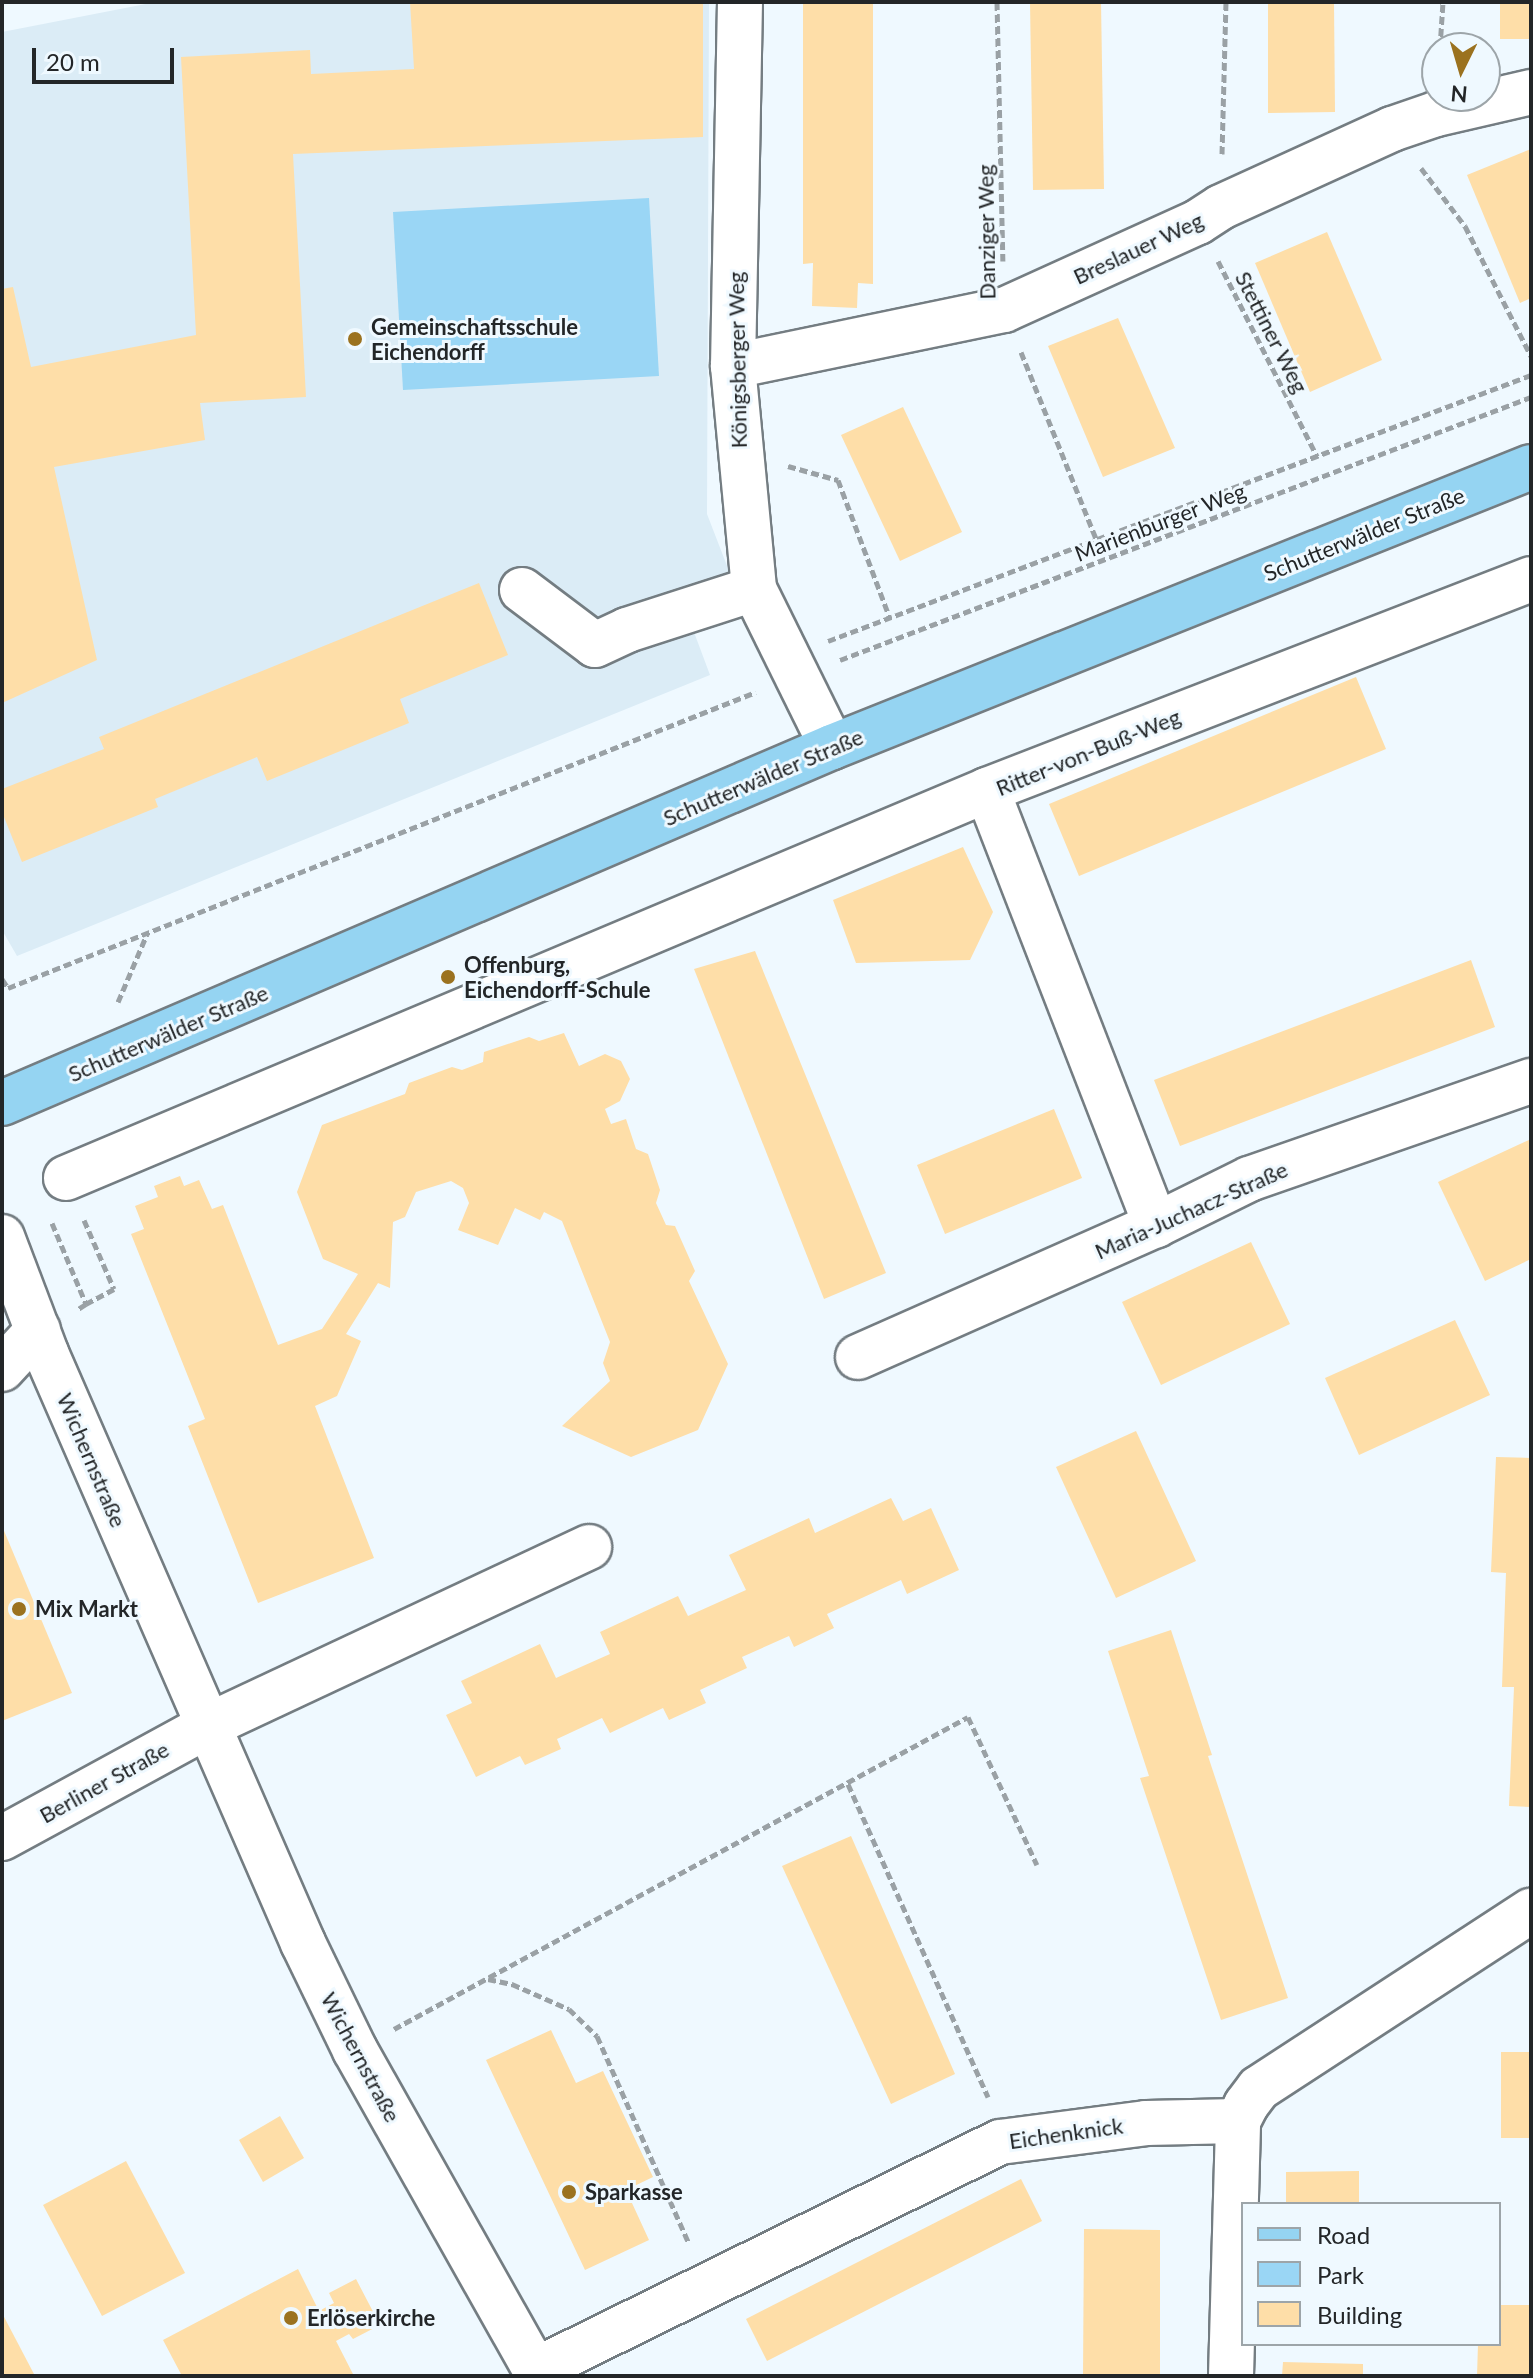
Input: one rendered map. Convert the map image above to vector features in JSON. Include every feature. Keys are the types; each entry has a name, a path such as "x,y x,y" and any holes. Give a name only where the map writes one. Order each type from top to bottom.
{"main road":[{"name":"Schutterwälder Straße","path":"2,1103 832,747 1531,467"}],"street":[{"name":"Königsberger Weg","path":"740,2 733,366 754,589 832,747"},
{"name":"Breslauer Weg","path":"733,366 1004,310 1392,129 1436,114 1531,92"},
{"name":"Ritter-von-Buß-Weg","path":"1156,1225 987,790 1531,579"},
{"path":"522,590 595,645 627,630 754,589"},
{"path":"66,1178 987,790"},
{"name":"Maria-Juchacz-Straße","path":"858,1357 1156,1225 1249,1179 1531,1081"},
{"name":"Wichernstraße","path":"2,1237 38,1330 207,1726 355,2050 537,2373"},
{"path":"2,1369 38,1330"},
{"path":"207,1726 589,1547"},
{"name":"Berliner Straße","path":"2,1838 207,1726"},
{"path":"1231,2376 1238,2121 1259,2088 1531,1911"},
{"name":"Eichenknick","path":"537,2373 707,2286 1008,2141 1146,2123 1238,2121"}],"path":[{"name":"Danziger Weg","path":"997,2 1004,310 1096,539"},
{"name":"Stettiner Weg","path":"1226,2 1210,215 1317,456"},
{"path":"1441,32 1443,2"},
{"path":"1392,129 1465,226 1531,356"},
{"path":"2,979 8,988 148,933 794,665 890,618 1531,375"},
{"name":"Marienburger Weg","path":"794,665 1531,397"},
{"path":"739,452 838,480 890,618"},
{"path":"66,1178 114,1289 86,1304"},
{"path":"355,2050 968,1717 1037,1865"},
{"path":"848,1784 1008,2141"},
{"path":"488,1979 512,1984 569,2009 597,2036 707,2286"}],"shaded area":[{"name":"Gemeinschaftsschule Eichendorff","path":"156,2 709,2 707,514 729,571 682,600 710,675 17,956 2,930 2,32"}],"green space":[{"path":"649,198 659,376 403,390 393,212"}],"building":[{"path":"410,2 703,2 703,137 293,154 306,397 200,403 205,440 54,467 97,660 2,703 2,289 13,287 31,367 196,335 181,57 310,50 311,74 414,69"},
{"path":"803,2 873,2 873,284 858,283 857,308 812,306 813,263 803,264"},
{"path":"1030,2 1101,2 1104,189 1033,190"},
{"path":"1268,2 1334,2 1335,112 1268,113"},
{"path":"1500,2 1531,2 1531,39 1501,39"},
{"path":"1531,149 1531,298 1520,303 1467,175"},
{"path":"1327,232 1382,360 1310,392 1255,263"},
{"path":"1118,318 1175,448 1103,477 1048,346"},
{"path":"903,407 962,532 900,561 841,435"},
{"path":"479,583 508,655 400,699 409,723 267,781 257,757 155,799 158,807 22,862 2,812 2,789 104,749 99,737"},
{"path":"1356,677 1386,749 1079,876 1049,804"},
{"path":"963,847 993,912 970,960 856,963 833,900"},
{"path":"755,951 886,1273 824,1299 694,969"},
{"path":"1471,960 1495,1027 1180,1146 1154,1080"},
{"path":"564,1033 579,1066 605,1054 621,1061 630,1079 620,1101 605,1109 611,1124 626,1119 636,1149 648,1154 660,1190 656,1203 666,1225 675,1226 695,1271 689,1281 728,1364 698,1430 631,1457 562,1426 610,1381 603,1363 610,1342 562,1221 544,1212 540,1220 515,1208 498,1245 458,1230 469,1203 463,1188 451,1181 416,1192 405,1217 393,1222 390,1288 378,1283 346,1334 361,1341 337,1396 315,1406 374,1558 258,1603 188,1426 205,1419 131,1234 144,1229 135,1206 158,1197 154,1186 180,1176 184,1186 199,1180 212,1209 223,1205 278,1345 322,1329 358,1274 323,1259 297,1192 322,1125 405,1094 409,1083 452,1067 462,1070 483,1062 484,1052 529,1037 539,1041"},
{"path":"1054,1109 1082,1178 945,1234 917,1165"},
{"path":"1531,1139 1531,1259 1485,1281 1438,1182"},
{"path":"1251,1242 1290,1324 1161,1385 1122,1302"},
{"path":"1455,1320 1490,1395 1359,1455 1325,1378"},
{"path":"1136,1431 1196,1561 1116,1598 1056,1467"},
{"path":"1496,1457 1531,1458 1531,1807 1509,1806 1514,1687 1502,1687 1506,1573 1491,1572"},
{"path":"891,1498 903,1521 931,1508 959,1570 907,1594 901,1580 827,1614 834,1628 794,1647 789,1636 742,1657 747,1668 700,1690 706,1703 669,1720 663,1708 610,1733 602,1718 557,1739 561,1749 525,1765 520,1756 476,1777 446,1715 472,1703 461,1681 540,1644 556,1678 610,1654 600,1632 678,1596 688,1616 746,1590 729,1555 809,1518 815,1533"},
{"name":"Mix Markt","path":"2,1526 72,1693 2,1721"},
{"path":"1171,1630 1212,1755 1208,1756 1288,1998 1221,2020 1140,1778 1149,1776 1108,1651"},
{"path":"851,1836 955,2074 891,2104 782,1866"},
{"path":"551,2030 576,2083 603,2071 653,2177 626,2190 649,2240 585,2270 486,2060"},
{"path":"1501,2052 1531,2052 1531,2138 1501,2138"},
{"path":"280,2116 304,2158 263,2182 239,2140"},
{"path":"126,2161 185,2273 102,2316 43,2205"},
{"path":"1359,2171 1359,2202 1286,2202 1286,2172"},
{"path":"1021,2179 1042,2221 767,2361 746,2319"},
{"path":"1084,2229 1160,2230 1160,2376 1083,2376"},
{"name":"Erlöserkirche","path":"298,2269 319,2311 334,2303 329,2293 356,2279 380,2325 353,2339 349,2334 336,2341 354,2376 182,2376 163,2340"},
{"path":"1501,2305 1531,2305 1531,2376 1477,2376 1478,2346 1501,2346"},
{"path":"2,2313 34,2374 30,2376 2,2376"},
{"path":"1283,2362 1363,2364 1363,2376 1282,2376"}],"place":[{"name":"Gemeinschaftsschule Eichendorff","path":"355,339"},
{"name":"Offenburg, Eichendorff-Schule","path":"448,977"},
{"name":"Mix Markt","path":"19,1609"},
{"name":"Sparkasse","path":"569,2192"},
{"name":"Erlöserkirche","path":"291,2318"}]}
